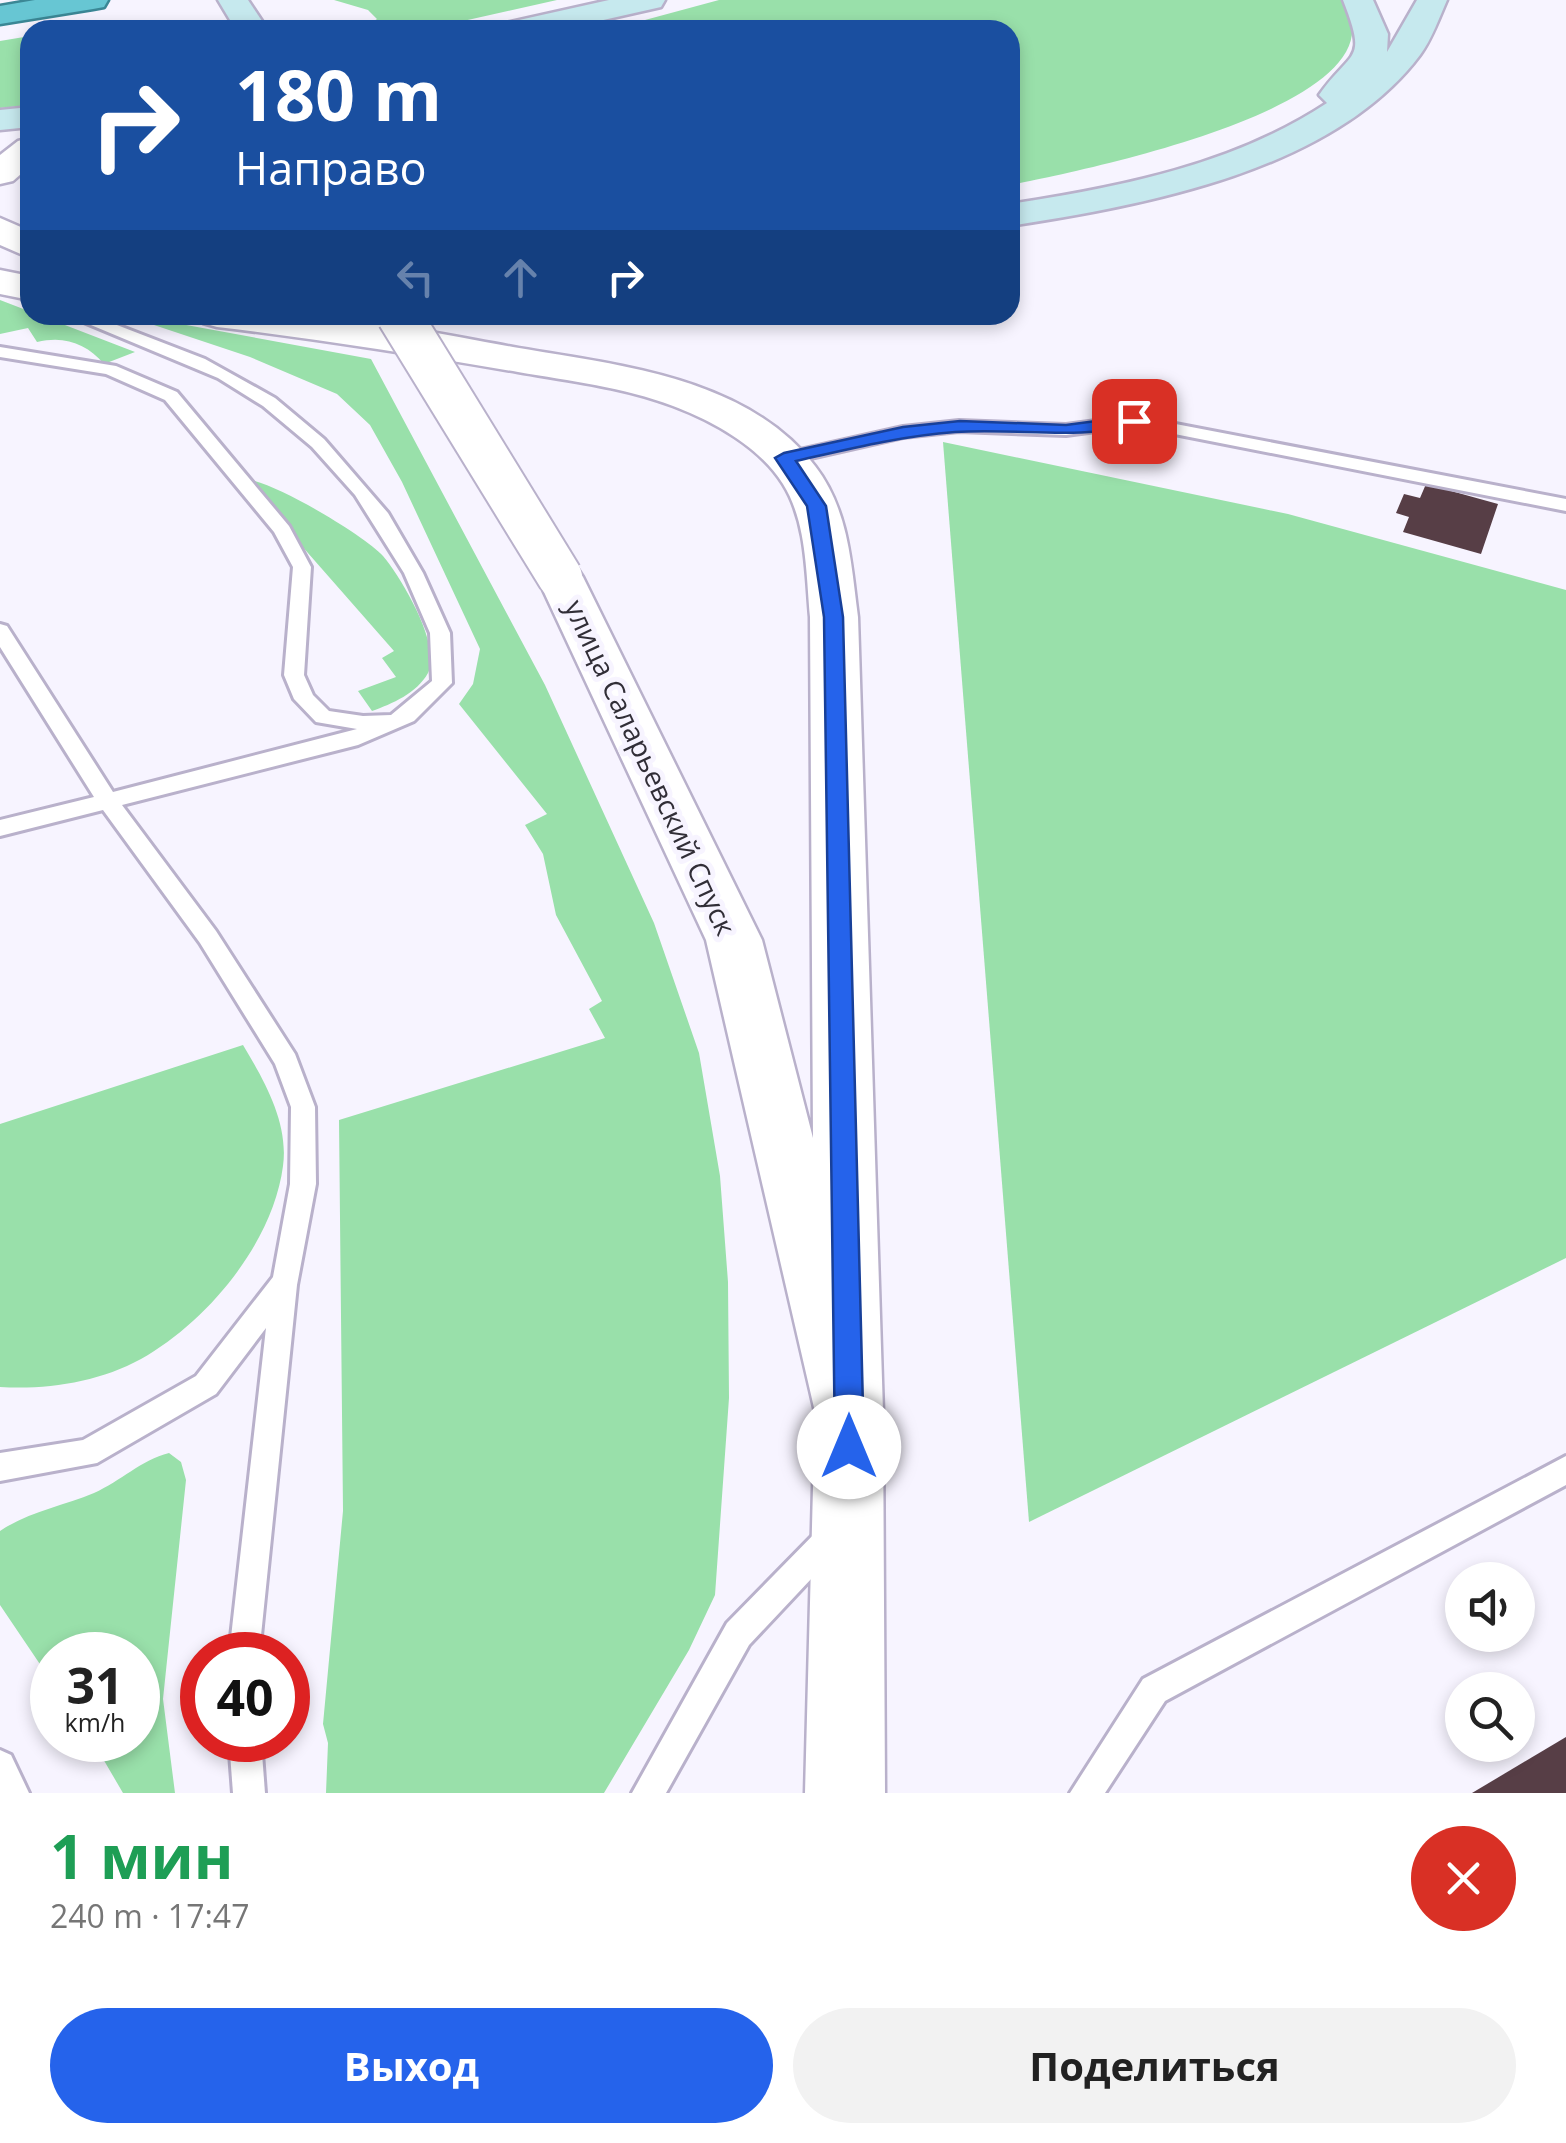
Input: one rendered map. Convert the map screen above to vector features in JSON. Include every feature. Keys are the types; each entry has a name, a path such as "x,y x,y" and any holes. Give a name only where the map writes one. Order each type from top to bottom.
{"highway":[{"path":"0,15 93,0"}],"main road":[{"path":"561,20 650,0"},
{"path":"1020,198 1127,178 1234,146 1322,107 1370,62 1372,34 1358,0"},
{"path":"1020,213 1159,186 1217,168 1295,136 1345,109 1386,74 1411,45 1432,0"}],"street":[{"path":"0,172 20,156"},
{"path":"304,325 598,374 659,389 711,408 784,458 801,478 816,506 834,617 849,1412"},
{"path":"332,325 356,331"},
{"name":"улица Саларьевский Спуск","path":"405,325 560,577 734,940 849,1412 845,1793"}],"lane":[{"path":"0,828 352,740 407,716 442,684 440,635 394,534 332,456 268,402 156,344 103,325"},
{"path":"0,352 110,368 150,381 172,396 282,530 302,567 294,675 304,698 323,717 363,723 407,716"},
{"path":"784,458 922,430 1013,426 1066,430 1134,421 1566,505"},
{"path":"0,630 106,800 208,937 292,1076 303,1107 303,1184 285,1282 247,1632"},
{"path":"0,1467 87,1453 206,1386 285,1282"},
{"path":"1086,1793 1154,1690 1566,1470"},
{"path":"648,1793 738,1634 849,1518"},
{"path":"247,1762 250,1793"},
{"path":"0,1766 12,1793"}],"green space":[{"path":"334,0 557,0 468,20 376,20 368,10"},
{"path":"719,0 1342,0 1351,38 1330,72 1285,102 1226,128 1097,166 1020,183 1020,20 645,20"},
{"path":"20,38 20,106 0,108 0,41"},
{"path":"0,300 20,308 20,325 65,325 135,352 104,364 75,343 37,342 28,328 0,334"},
{"path":"154,325 186,325 371,359 545,685 654,923 699,1053 720,1176 728,1282 729,1398 715,1595 689,1650 604,1793 326,1793 328,1743 323,1724 343,1511 339,1120 605,1038 589,1009 602,1001 556,915 543,854 525,825 547,814 459,704 473,684 480,649 402,482 370,425 337,394 250,357"},
{"path":"943,442 1288,514 1566,590 1566,1258 1029,1522"},
{"path":"243,479 274,488 316,510 383,556 409,595 429,646 428,673 411,692 372,711 358,691 396,677 382,658 394,651"},
{"path":"243,1045 273,1102 284,1150 277,1195 266,1223 233,1277 190,1324 125,1367 72,1383 0,1387 0,1124"},
{"path":"169,1453 181,1462 186,1480 163,1699 175,1793 123,1793 105,1762 160,1762 160,1632 30,1632 30,1649 0,1605 0,1531 34,1514 94,1493"}],"building":[{"path":"1426,484 1498,504 1481,554 1403,532 1409,517 1396,513 1404,494 1420,498"},
{"path":"1566,1737 1566,1793 1472,1793 1524,1762 1535,1762 1535,1755"}],"route":[{"path":"849,1447 834,617 816,506 801,478 784,458 903,432 960,426 1066,430 1134,421"}]}
